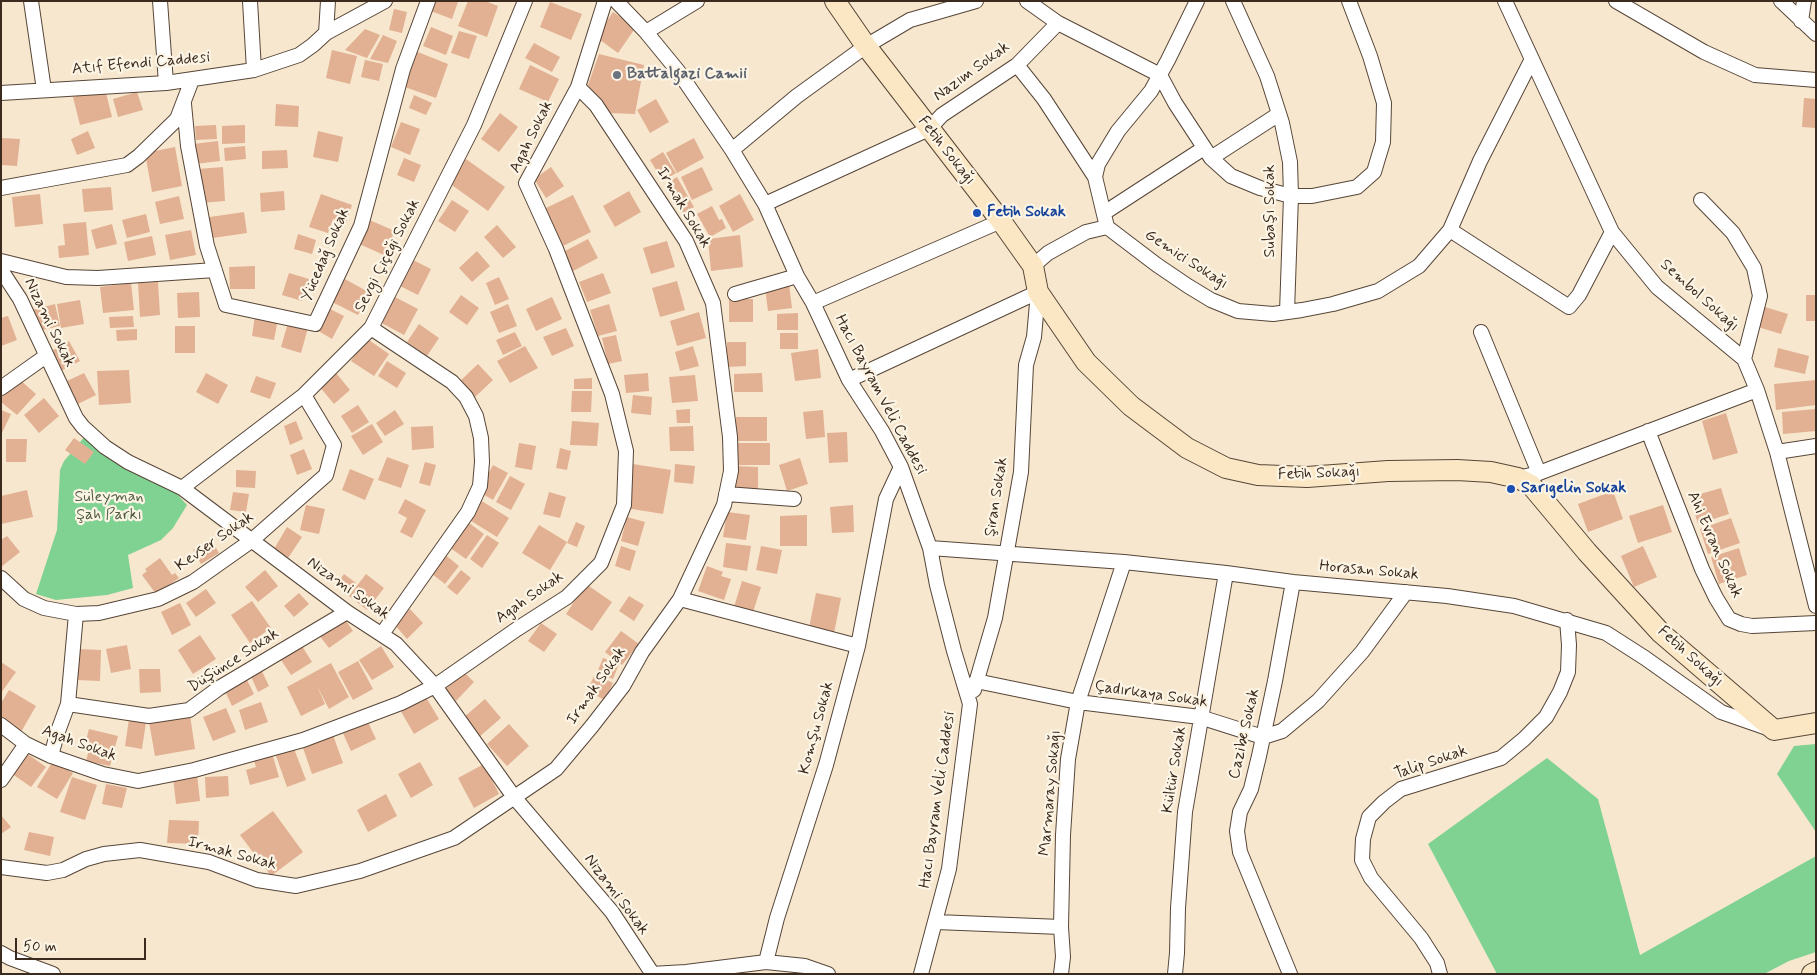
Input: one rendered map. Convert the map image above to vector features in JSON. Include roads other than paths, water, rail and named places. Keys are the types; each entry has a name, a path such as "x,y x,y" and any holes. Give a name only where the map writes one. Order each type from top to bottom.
{"street":[{"path":"31,1 44,90"},
{"path":"160,1 166,83"},
{"path":"250,1 254,70"},
{"path":"326,33 328,1"},
{"name":"Atıf Efendi Caddesi","path":"1,93 166,83 254,70 299,55 326,33 385,1"},
{"name":"Yücedağ Sokak","path":"184,104 188,146 206,246 226,306 315,324 361,226 403,69 428,1"},
{"name":"Sevgi Çiçeği Sokak","path":"182,488 304,395 370,328 474,125 525,1"},
{"name":"Agah Sokak","path":"1,725 26,744 51,756 103,774 138,781 194,770 303,740 401,703 434,686 567,597 601,563 624,505 626,452 612,394 556,249 526,183 578,87 605,1"},
{"name":"Hacı Bayram Veli Caddesi","path":"616,1 646,32 678,71 732,150 765,204 797,276 813,303 849,380 882,431 901,467 930,548 937,585 970,704 949,869 921,974"},
{"path":"646,32 697,1"},
{"name":"Fetih Sokağı","path":"835,1 866,46 1001,221 1032,266 1038,292 1086,362 1131,406 1188,448 1226,468 1258,475 1306,477 1388,471 1457,470 1491,472 1518,478 1531,485 1587,552 1660,633 1774,730"},
{"path":"732,150 797,96 866,46 910,20 976,1"},
{"path":"1027,1 1058,23 1160,75 1175,104 1207,153 1231,176 1260,188 1291,196 1312,196 1358,187 1374,172 1382,142 1384,104 1370,56 1349,1"},
{"path":"1096,177 1098,164 1107,147 1151,91 1197,1"},
{"name":"Subaşı Sokak","path":"1233,1 1266,76 1279,114 1290,162 1291,196 1287,312"},
{"name":"Sembol Sokağı","path":"1505,1 1612,232 1657,287 1744,359 1757,390 1777,452 1816,606"},
{"path":"1616,1 1704,52 1755,75 1816,80"},
{"path":"1781,1 1816,34"},
{"path":"1801,21 1804,1"},
{"name":"Nazım Sokak","path":"765,204 929,129 942,115 1017,65 1058,23"},
{"name":"Gemici Sokağı","path":"1107,227 1157,265 1211,300 1238,311 1272,314 1287,312 1333,304 1378,291 1419,266 1450,230 1480,161 1532,59"},
{"path":"1017,65 1044,99 1096,177 1107,227 1086,232 1048,253 1032,266"},
{"path":"1,188 127,165 139,156 177,119 192,80"},
{"name":"Irmak Sokak","path":"1,867 47,873 63,870 86,859 104,854 140,850 209,862 257,880 296,886 360,871 454,838 556,769 622,686 642,652 680,599 724,505 731,471 730,437 713,303 686,242 596,105 578,87"},
{"path":"1104,213 1207,153 1279,114"},
{"path":"1701,200 1733,233 1754,268 1760,296 1744,359"},
{"path":"813,303 1001,221"},
{"path":"1450,230 1569,307 1579,294 1612,232"},
{"path":"1,261 66,277 98,278 215,270"},
{"name":"Nizami Sokak","path":"1,270 20,299 76,418 83,427 105,447 128,462 182,488 347,612 396,644 434,686 514,797 612,912 651,974"},
{"path":"736,294 797,276"},
{"path":"849,380 1038,292"},
{"name":"Şiran Sokak","path":"970,704 995,618 1021,472 1026,365 1034,337 1038,292"},
{"path":"370,328 452,382 466,397 476,416 481,438 482,462 480,486 468,512 382,634"},
{"path":"1481,332 1539,473"},
{"path":"1,388 46,356"},
{"path":"1518,478 1539,473 1757,390"},
{"name":"Kevser Sokak","path":"1,578 24,599 44,608 76,614 99,613 158,599 193,582 251,541 326,475 334,445 304,395"},
{"name":"Ahi Evran Sokak","path":"1648,431 1702,569 1729,619 1752,626 1816,623"},
{"path":"1777,452 1816,446"},
{"name":"Komşu Sokak","path":"766,962 777,918 826,765 858,646 886,499 901,467"},
{"path":"726,494 794,499"},
{"name":"Horasan Sokak","path":"930,548 1124,562 1293,582 1447,596 1514,606 1606,633 1646,658 1721,712 1774,730"},
{"name":"Marmaray Sokağı","path":"1061,974 1063,957 1061,927 1063,835 1068,759 1078,702 1124,562"},
{"name":"Kültür Sokak","path":"1175,974 1178,953 1178,908 1185,812 1226,573"},
{"name":"Cazibe Sokak","path":"1290,974 1240,852 1238,838 1240,812 1251,789 1263,737 1293,582"},
{"path":"1263,737 1282,731 1318,700 1362,652 1406,592"},
{"path":"680,599 858,646"},
{"name":"Düşünce Sokak","path":"68,704 149,716 189,710 219,688 347,612"},
{"path":"51,756 68,704 76,614"},
{"name":"Talip Sokak","path":"1440,974 1437,963 1421,938 1371,878 1362,860 1363,839 1370,817 1400,789 1501,758 1524,739 1546,717 1560,692 1568,672 1569,645 1567,620"},
{"name":"Çadırkaya Sokak","path":"976,681 1078,702 1200,718 1263,737"},
{"path":"1774,730 1816,723"},
{"path":"1,780 26,744"},
{"path":"936,922 1061,927"},
{"path":"1,953 53,974"},
{"path":"651,974 686,972 766,962 804,966 828,974"},
{"path":"1812,974 1816,972"}],"place":[{"name":"Battalgazi Camii","path":"617,75"},
{"name":"Fetih Sokak","path":"977,213"},
{"name":"Sarıgelin Sokak","path":"1511,489"}],"park label":[{"name":"Süleyman Şah Parkı","path":"109,507"}]}
